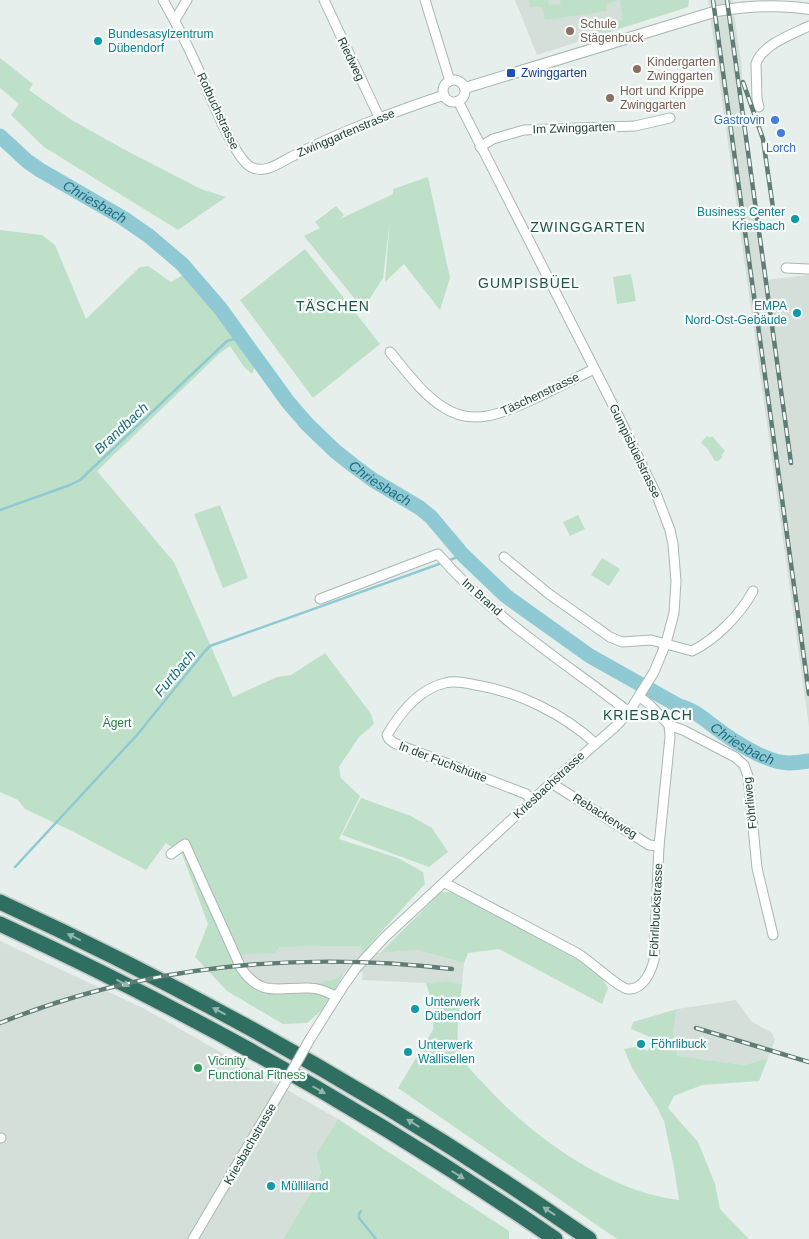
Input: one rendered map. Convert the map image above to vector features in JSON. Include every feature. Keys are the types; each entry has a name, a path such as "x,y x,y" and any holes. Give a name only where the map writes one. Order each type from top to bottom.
{"highway":[{"path":"0,902 168,984 313,1063 439,1139 590,1239"},
{"path":"0,924 134,989 271,1062 397,1137 555,1239"}],"street":[{"name":"Rotbuchstrasse","path":"164,0 234,146 250,167"},
{"path":"175,20 186,0"},
{"name":"Riedweg","path":"324,0 379,117"},
{"path":"425,0 450,81"},
{"path":"464,88 717,11 757,6 809,10"},
{"path":"759,107 757,100 756,64 758,59 780,40 809,26"},
{"path":"450,81 459,81 464,88 464,96 458,102 449,101 444,95 445,85 450,81"},
{"name":"Zwinggartenstrasse","path":"250,167 271,168 336,135 379,117 444,95"},
{"name":"Gumpisbüelstrasse","path":"458,102 657,496 670,530 675,562 676,599 666,643"},
{"name":"Im Zwinggarten","path":"480,147 494,139 524,130 635,126 670,118"},
{"path":"786,268 809,269"},
{"name":"Täschenstrasse","path":"390,352 435,402 451,412 476,418 504,412 594,369"},
{"name":"Im Brand","path":"320,599 438,554 448,566 503,617 629,712"},
{"path":"504,557 556,600 610,637 622,642 651,640 692,651 705,644 740,611 753,591"},
{"name":"Kriesbachstrasse","path":"193,1239 335,996 357,967 385,937 532,800 616,726 641,695 653,674 666,643"},
{"name":"In der Fuchshütte","path":"532,800 526,794 394,743 387,736 421,693 438,685 457,682 489,687 527,700 584,733 595,743"},
{"name":"Föhrliweg","path":"641,695 669,725 683,730 735,757 744,765 748,776 754,852 758,876 773,935"},
{"name":"Föhrlibuckstrasse","path":"445,883 578,953 589,960 616,984 629,989 638,987 652,969 654,960 659,846 670,737 669,725"},
{"name":"Rebackerweg","path":"552,782 649,845 659,846"},
{"path":"171,854 185,844 241,968 252,981 267,989 309,988 323,990 335,996"}],"shaded area":[{"name":"Schule Stägenbuck","path":"515,0 689,0 688,7 537,55"},
{"path":"708,0 732,0 741,61 746,142 765,280 809,275 809,727"},
{"path":"0,941 145,1009 338,1119 316,1154 321,1171 310,1194 283,1239 0,1239"},
{"path":"362,946 363,954 417,950 464,963 462,984 447,981 426,983 362,980 363,972 345,972 338,978 317,983 265,983 250,974 240,954 275,953 280,947"},
{"path":"736,1000 751,1021 772,1033 775,1040 768,1058 744,1065 678,1056 673,1032 677,1009"}],"green space":[{"path":"529,0 548,0 549,5 561,4 560,0 620,0 606,4 607,11 545,20 542,7 530,7"},
{"path":"620,0 689,0 688,7 599,35 598,27 605,25 605,23 623,20"},
{"path":"0,58 33,84 29,90 70,119 201,189 226,197 178,230 44,147 11,115 19,104 0,88"},
{"path":"428,177 450,278 440,310 404,264 385,282 390,220 383,278 363,309 304,236 320,228 315,222 336,206 344,215 340,219 393,194 393,189"},
{"name":"Ägert","path":"0,230 42,235 55,245 86,319 140,267 148,266 171,282 183,275 222,318 255,367 252,374 244,367 230,346 220,353 97,471 174,562 233,697 277,677 291,675 325,653 371,714 374,724 359,737 339,767 341,778 360,796 339,839 398,858 423,872 425,884 363,954 361,946 280,947 275,953 240,955 250,974 265,983 317,983 338,978 345,972 322,1010 307,1023 283,1024 227,991 195,957 208,924 182,854 166,843 146,870 72,831 25,809 18,800 0,792"},
{"path":"305,249 380,344 313,398 240,300"},
{"path":"631,274 636,301 617,304 613,277"},
{"path":"707,436 710,438 712,436 725,451 721,455 723,457 718,461 715,461 701,442"},
{"path":"220,505 248,578 223,588 194,514"},
{"path":"578,515 585,529 570,536 563,522"},
{"path":"602,558 620,569 609,586 591,575"},
{"path":"361,798 411,816 432,828 448,852 429,867 342,835"},
{"path":"441,892 451,892 597,970 608,988 602,1004 499,949 468,953 464,963 417,950 380,953"},
{"path":"447,981 462,984 458,1045 465,1061 478,1078 525,1124 573,1159 599,1174 653,1195 679,1200 664,1121 632,1068 624,1049 640,1046 647,1051 655,1039 631,1029 633,1022 677,1009 673,1032 678,1056 744,1065 768,1058 759,1081 702,1085 674,1096 668,1108 698,1142 715,1184 720,1209 749,1239 617,1239 398,1088 433,1030 434,1009 426,983"},
{"path":"338,1119 509,1231 509,1239 283,1239 321,1172 316,1154"}],"waterway":[{"name":"Chriesbach","path":"0,136 27,161 123,218 149,236 182,264 220,308 288,402 307,424 354,466 431,517 463,555 506,596 590,656 679,706 694,712 731,739 751,750 780,762 809,761"},
{"name":"Brandbach","path":"0,510 80,480 227,341 241,337"},
{"name":"Furtbach","path":"447,561 463,555"},
{"name":"Furtbach","path":"15,867 137,735 210,646 442,563"},
{"path":"361,1211 359,1218 376,1239"}],"railway":[{"path":"713,0 809,694"},
{"path":"727,0 791,463"},
{"path":"743,82 763,139 774,215"},
{"path":"0,1023 54,1003 110,988 166,976 223,967 337,962 395,964 452,969"},
{"path":"696,1028 809,1062"}],"place":[{"name":"Schule Stägenbuck","path":"570,31"},
{"name":"Bundesasylzentrum Dübendorf","path":"98,41"},
{"name":"Kindergarten Zwinggarten","path":"637,69"},
{"name":"Zwinggarten","path":"511,73"},
{"name":"Hort und Krippe Zwinggarten","path":"610,98"},
{"name":"Gastrovin","path":"775,120"},
{"name":"Lorch","path":"781,133"},
{"name":"Business Center Kriesbach","path":"795,219"},
{"name":"EMPA Nord-Ost-Gebäude","path":"797,313"},
{"name":"Unterwerk Dübendorf","path":"415,1009"},
{"name":"Föhrlibuck","path":"641,1044"},
{"name":"Unterwerk Wallisellen","path":"408,1052"},
{"name":"Vicinity Functional Fitness","path":"198,1068"},
{"name":"Mülliland","path":"271,1186"}],"district":[{"name":"ZWINGGARTEN","path":"588,227"},
{"name":"GUMPISBÜEL","path":"529,283"},
{"name":"TÄSCHEN","path":"333,306"},
{"name":"KRIESBACH","path":"648,715"}]}
